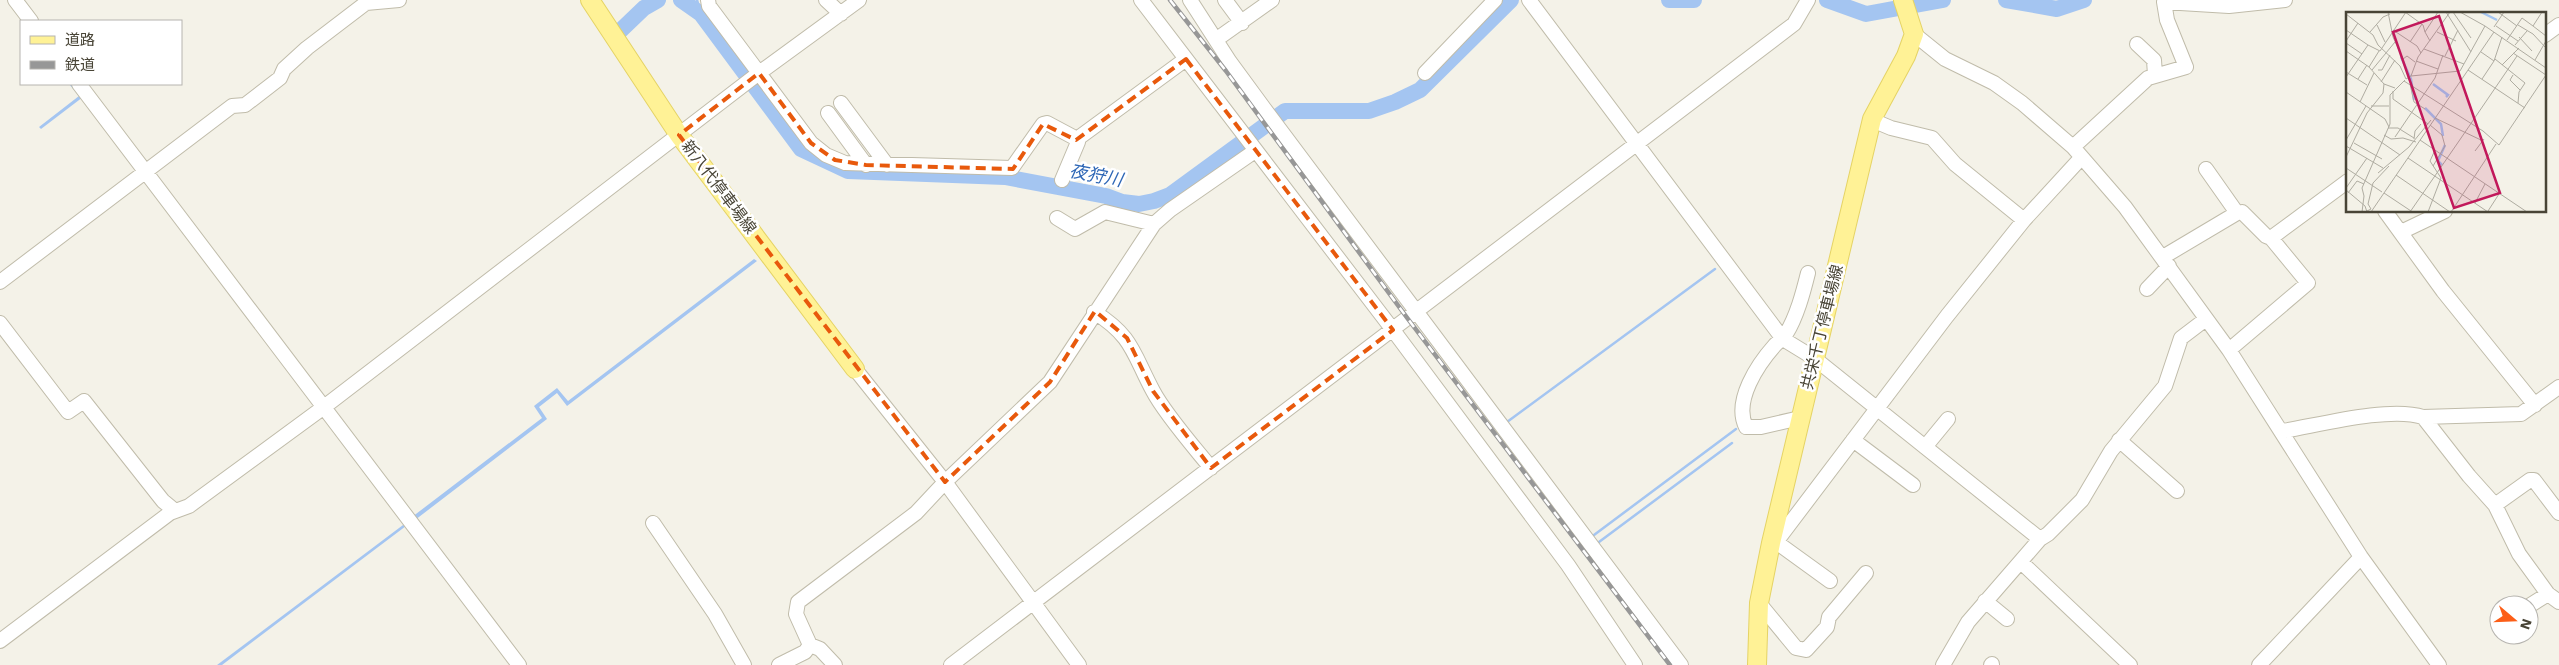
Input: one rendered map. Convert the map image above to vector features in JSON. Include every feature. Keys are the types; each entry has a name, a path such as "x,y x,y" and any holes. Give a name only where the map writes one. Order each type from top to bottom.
{"main road":[{"name":"新八代停車場線","path":"590,0 679,135 855,369"},
{"path":"1903,0 1911,28"},
{"name":"共栄千丁停車場線","path":"1757,665 1759,603 1814,358 1872,120 1906,56 1911,28"}],"street":[{"path":"15,0 30,20"},
{"path":"0,282 232,106 245,105 280,78 284,70 307,48 366,3 399,0"},
{"path":"708,0 709,6 754,78 816,149 835,160 866,165 1012,168 1043,124 1047,123 1077,139"},
{"path":"826,0 841,14"},
{"path":"0,641 175,511 189,506 324,407 679,135 859,0"},
{"path":"1141,0 1393,330 1568,565 1636,665"},
{"path":"1190,0 1217,39 1230,62 1266,111 1681,665"},
{"path":"1225,0 1242,23"},
{"path":"1217,39 1272,0"},
{"path":"1425,73 1495,0"},
{"path":"1529,0 1783,339 1814,358 2040,539"},
{"path":"1830,581 1773,543 2077,152 2148,78 2186,67 2167,20 2164,2 2229,6 2285,0"},
{"path":"951,665 1794,24 1807,2"},
{"path":"2546,34 2559,25"},
{"path":"1911,28 1945,59 1994,83 2022,103 2077,152 2125,207 2230,350 2361,557 2439,665"},
{"path":"2137,44 2154,60 2155,75"},
{"path":"1077,139 1186,59"},
{"path":"80,85 519,665"},
{"path":"841,102 887,165"},
{"path":"828,113 866,165"},
{"path":"1872,120 1890,128 1932,138 1955,164 2024,220"},
{"path":"1062,180 1078,142 1077,139"},
{"path":"836,665 820,649 810,645 796,614 798,602 916,513 944,482 1050,382 1094,312 1147,221 1170,210 1255,151"},
{"path":"2206,169 2237,213"},
{"path":"2271,238 2346,182"},
{"path":"1057,218 1075,229 1105,212 1147,221"},
{"path":"2147,289 2166,262 2237,213 2242,212 2266,236 2271,238 2308,282 2230,350"},
{"path":"2386,212 2443,291 2535,405"},
{"path":"2401,232 2443,212"},
{"path":"1800,418 1761,427 1746,428 1744,424 1744,393 1750,378 1776,344 1783,339 1802,297 1808,273"},
{"path":"1094,312 1127,338 1153,391 1211,468"},
{"path":"1943,665 1968,622 1985,601 2040,539 2048,534 2082,500 2119,440 2165,386 2181,338 2206,319"},
{"path":"0,323 68,412 84,401 163,502 175,511"},
{"path":"855,369 944,482 1079,665"},
{"path":"2283,431 2369,417 2407,414 2423,417 2521,414 2559,387"},
{"path":"2423,417 2469,476 2495,505 2519,554 2555,596 2539,602"},
{"path":"1925,447 1948,419"},
{"path":"1853,440 1913,486"},
{"path":"2119,440 2177,491"},
{"path":"2495,505 2530,480 2534,480 2559,513"},
{"path":"653,523 715,614 744,665"},
{"path":"2259,665 2361,557"},
{"path":"2021,562 2130,665"},
{"path":"1759,603 1796,648 1806,650 1827,627 1829,617 1866,573"},
{"path":"1985,601 2006,619"},
{"path":"779,665 805,652 810,645"}],"highlighted area":[{"path":"1186,59 1393,330 1211,468 1153,391 1127,338 1095,311 1050,382 945,482 679,135 759,73 811,143 835,160 866,165 1013,169 1043,124 1076,140"}],"water":[{"path":"70,85 74,85 83,97 41,129 39,127 79,96"},
{"path":"754,259 757,261 567,406 557,393 539,407 547,419 415,520 412,517 542,418 534,406 557,388 568,401"},
{"path":"403,525 406,526 222,665 217,665"}],"waterway":[{"name":"夜狩川","path":"620,31 644,8 658,0"},
{"name":"夜狩川","path":"681,0 701,14 801,149 848,171 1005,177 1139,204 1170,195 1285,111 1369,111 1395,102 1420,90 1511,0"},
{"path":"697,0 701,14"},
{"name":"夜狩川","path":"1669,0 1694,0"},
{"name":"夜狩川","path":"1827,0 1866,14 1943,0"},
{"name":"夜狩川","path":"2006,0 2057,9 2084,0"},
{"path":"1506,420 1507,422 1715,269"},
{"path":"1594,535 1736,429"},
{"path":"1599,542 1732,443"}],"railway":[{"path":"1170,0 1226,71 1408,319 1670,665"}]}
